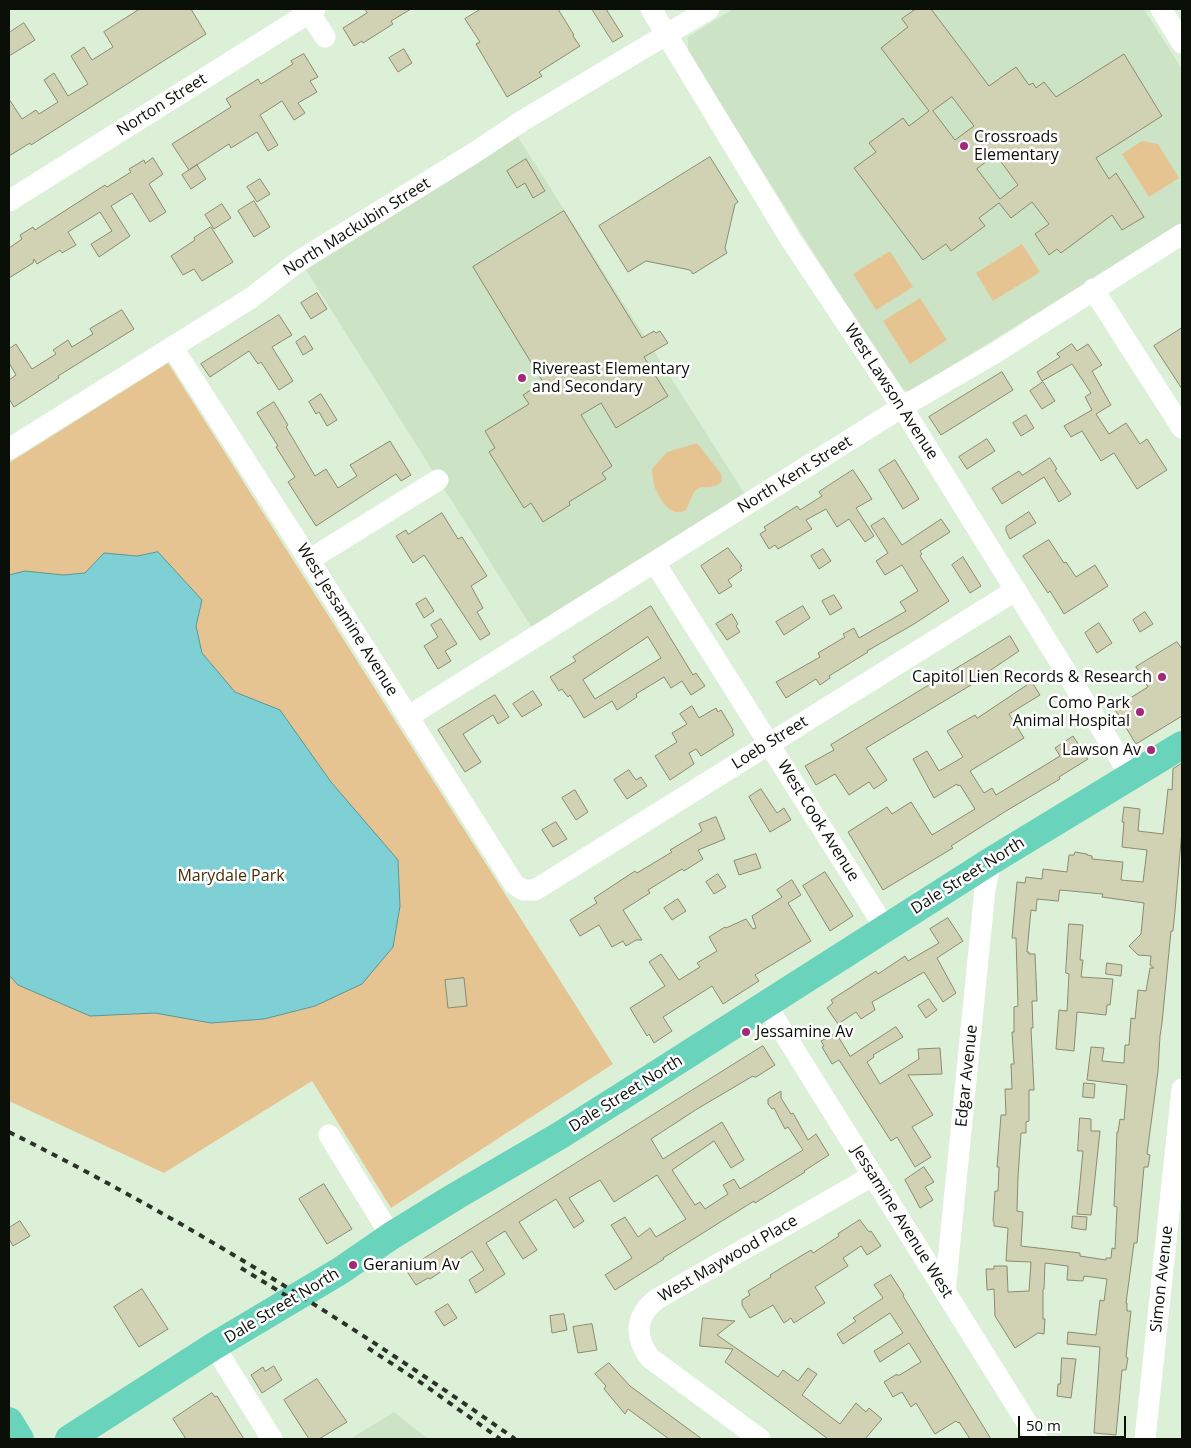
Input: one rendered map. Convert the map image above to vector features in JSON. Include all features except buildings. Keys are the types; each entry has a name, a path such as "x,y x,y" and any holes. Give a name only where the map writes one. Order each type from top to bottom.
{"main road":[{"name":"Dale Street North","path":"69,1439 214,1346 340,1271 391,1236 559,1136 767,1006 991,861 1182,745"},
{"path":"9,1421 20,1439"}],"street":[{"name":"West Lawson Avenue","path":"651,9 792,240 902,408 1130,775"},
{"name":"North Mackubin Street","path":"9,449 251,298 299,261 474,153 522,121 666,33 709,9"},
{"path":"1161,9 1182,43"},
{"path":"311,10 325,37"},
{"name":"Norton Street","path":"9,201 311,10"},
{"name":"North Kent Street","path":"409,716 902,408 994,353 1182,234"},
{"path":"1094,289 1182,428"},
{"name":"West Jessamine Avenue","path":"173,348 409,716 514,884 523,890"},
{"path":"309,560 438,480"},
{"name":"West Cook Avenue","path":"655,563 885,928"},
{"name":"Loeb Street","path":"523,890 535,890 1016,590"},
{"name":"Edgar Avenue","path":"945,1292 986,889 991,861"},
{"name":"Jessamine Avenue West","path":"767,1006 1037,1439"},
{"name":"Simon Avenue","path":"1145,1439 1182,1089"},
{"path":"329,1135 391,1236"},
{"name":"West Maywood Place","path":"760,1439 650,1358 640,1340 640,1319 645,1310 657,1299 872,1176"},
{"path":"214,1346 272,1439"}],"shaded area":[{"name":"Crossroads Elementary","path":"733,9 1144,9 1182,69 1182,223 911,391 901,389 897,386 688,52 688,37"},
{"name":"Rivereast Elementary and Secondary","path":"518,137 746,496 532,628 306,270"},
{"path":"394,1412 428,1439 350,1439"}],"green space":[{"path":"1142,141 1158,144 1179,178 1149,197 1122,154"},
{"path":"1022,244 1040,272 993,301 976,273"},
{"path":"890,251 913,287 876,310 853,274"},
{"path":"920,298 947,340 910,364 883,321"},
{"name":"Marydale Park","path":"168,363 613,1064 391,1208 312,1081 164,1173 9,1101 9,463"},
{"path":"697,443 721,474 722,481 715,486 695,491 686,510 681,512 672,511 658,495 654,485 652,469 667,452"}],"water":[{"path":"158,552 202,600 196,626 202,653 235,692 280,710 331,782 398,860 400,906 393,947 362,984 315,1006 264,1019 211,1023 155,1013 90,1016 18,985 9,975 9,575 25,571 63,575 85,573 104,553 137,556"}],"railway":[{"path":"9,1132 140,1201 268,1276 393,1355 515,1439"},
{"path":"241,1268 300,1304"},
{"path":"368,1348 426,1386 500,1439"}],"place":[{"name":"Crossroads Elementary","path":"964,146"},
{"name":"Rivereast Elementary and Secondary","path":"522,378"},
{"name":"Capitol Lien Records & Research","path":"1162,677"},
{"name":"Como Park Animal Hospital","path":"1140,712"},
{"name":"Lawson Av","path":"1151,750"},
{"name":"Jessamine Av","path":"746,1032"},
{"name":"Geranium Av","path":"353,1265"}]}
